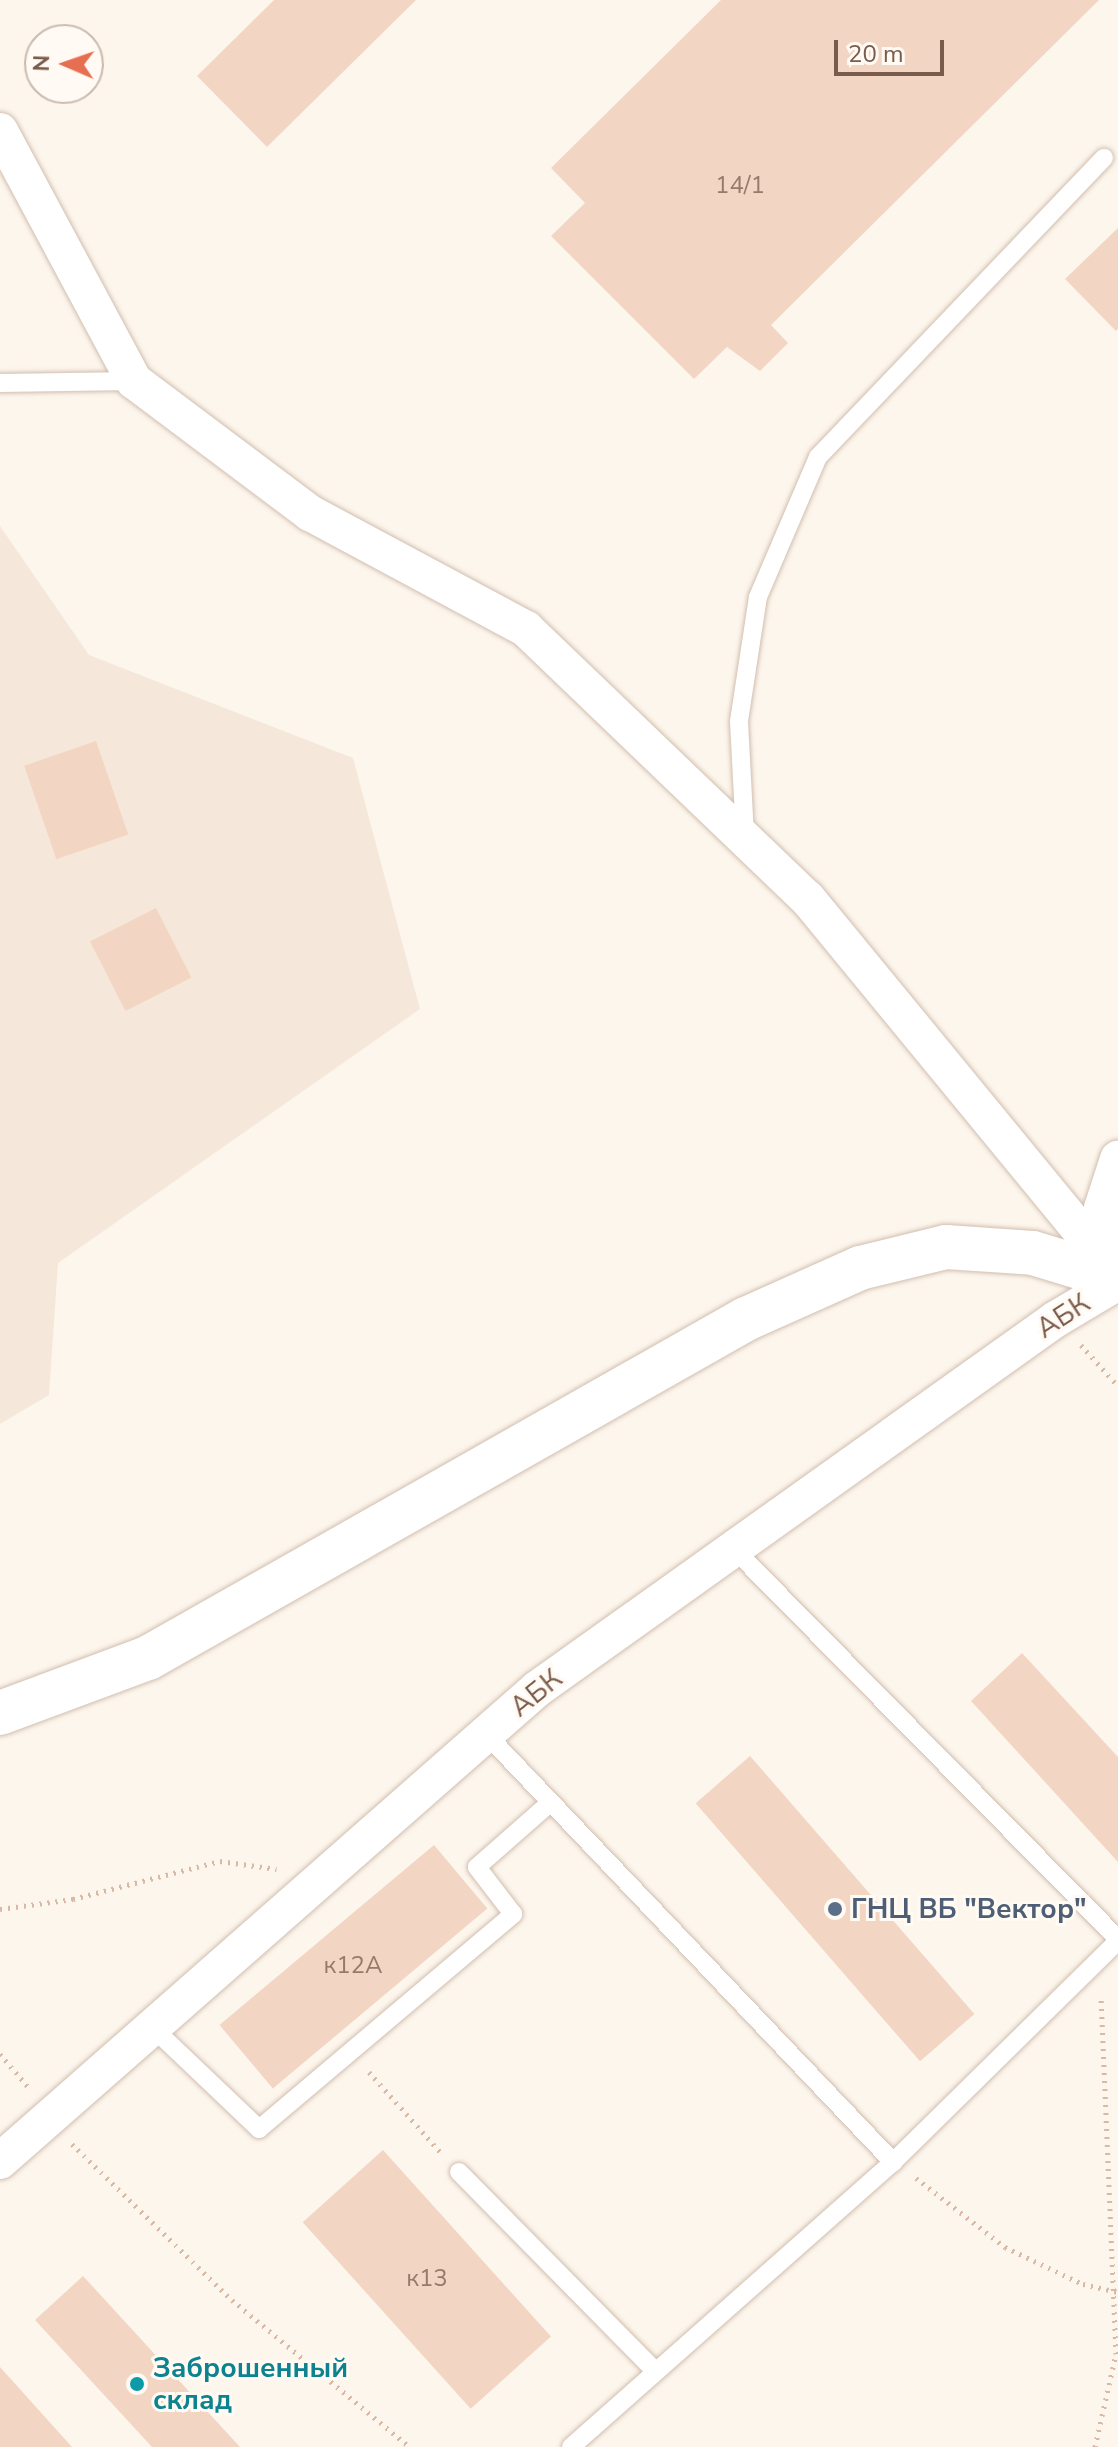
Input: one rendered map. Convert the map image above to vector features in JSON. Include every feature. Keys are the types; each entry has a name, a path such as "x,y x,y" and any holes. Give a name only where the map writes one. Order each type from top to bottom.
{"street":[{"path":"0,131 134,381 310,513 526,629 817,910 1118,1279"},
{"path":"1118,1159 1102,1208 1118,1267"},
{"path":"0,1713 148,1658 746,1319 860,1268 946,1247 1033,1253 1118,1279"},
{"name":"АБК","path":"0,2161 537,1689 1056,1319 1118,1279"}],"lane":[{"path":"745,838 739,721 758,597 818,457 1104,158"},
{"path":"0,383 134,381"},
{"path":"571,2447 652,2368 893,2162 1100,1963 1118,1940 734,1549"},
{"path":"486,1734 893,2162"},
{"path":"152,2027 259,2129 513,1914 477,1867 551,1802"},
{"path":"459,2172 652,2368"}],"path":[{"path":"1056,1319 1118,1386"},
{"path":"0,1909 73,1899 220,1861 325,1875"},
{"path":"1095,2447 1116,2354 1100,1963"},
{"path":"351,2052 459,2172"},
{"path":"0,2054 88,2166 221,2290 410,2447"},
{"path":"893,2162 1005,2247 1083,2284 1118,2292"}],"shaded area":[{"path":"0,526 89,655 353,758 420,1009 58,1263 49,1395 0,1424"}],"building":[{"path":"274,0 416,0 267,147 197,76"},
{"path":"721,0 1099,0 771,325 788,343 760,371 727,347 694,379 551,236 585,203 551,168"},
{"path":"1118,228 1118,329 1116,331 1065,279"},
{"path":"96,741 128,835 56,859 24,766"},
{"path":"156,908 191,977 125,1011 90,942"},
{"path":"1022,1653 1118,1757 1118,1862 971,1701"},
{"name":"ГНЦ ВБ \"Вектор\"","path":"750,1756 974,2014 920,2061 696,1803"},
{"path":"434,1845 487,1909 273,2089 220,2025"},
{"path":"383,2150 551,2337 471,2409 303,2222"},
{"name":"Заброшенный склад","path":"83,2276 240,2447 152,2447 35,2320"},
{"path":"0,2367 72,2447 0,2447"}],"place":[{"name":"ГНЦ ВБ \"Вектор\"","path":"835,1909"},
{"name":"Заброшенный склад","path":"137,2384"}]}
